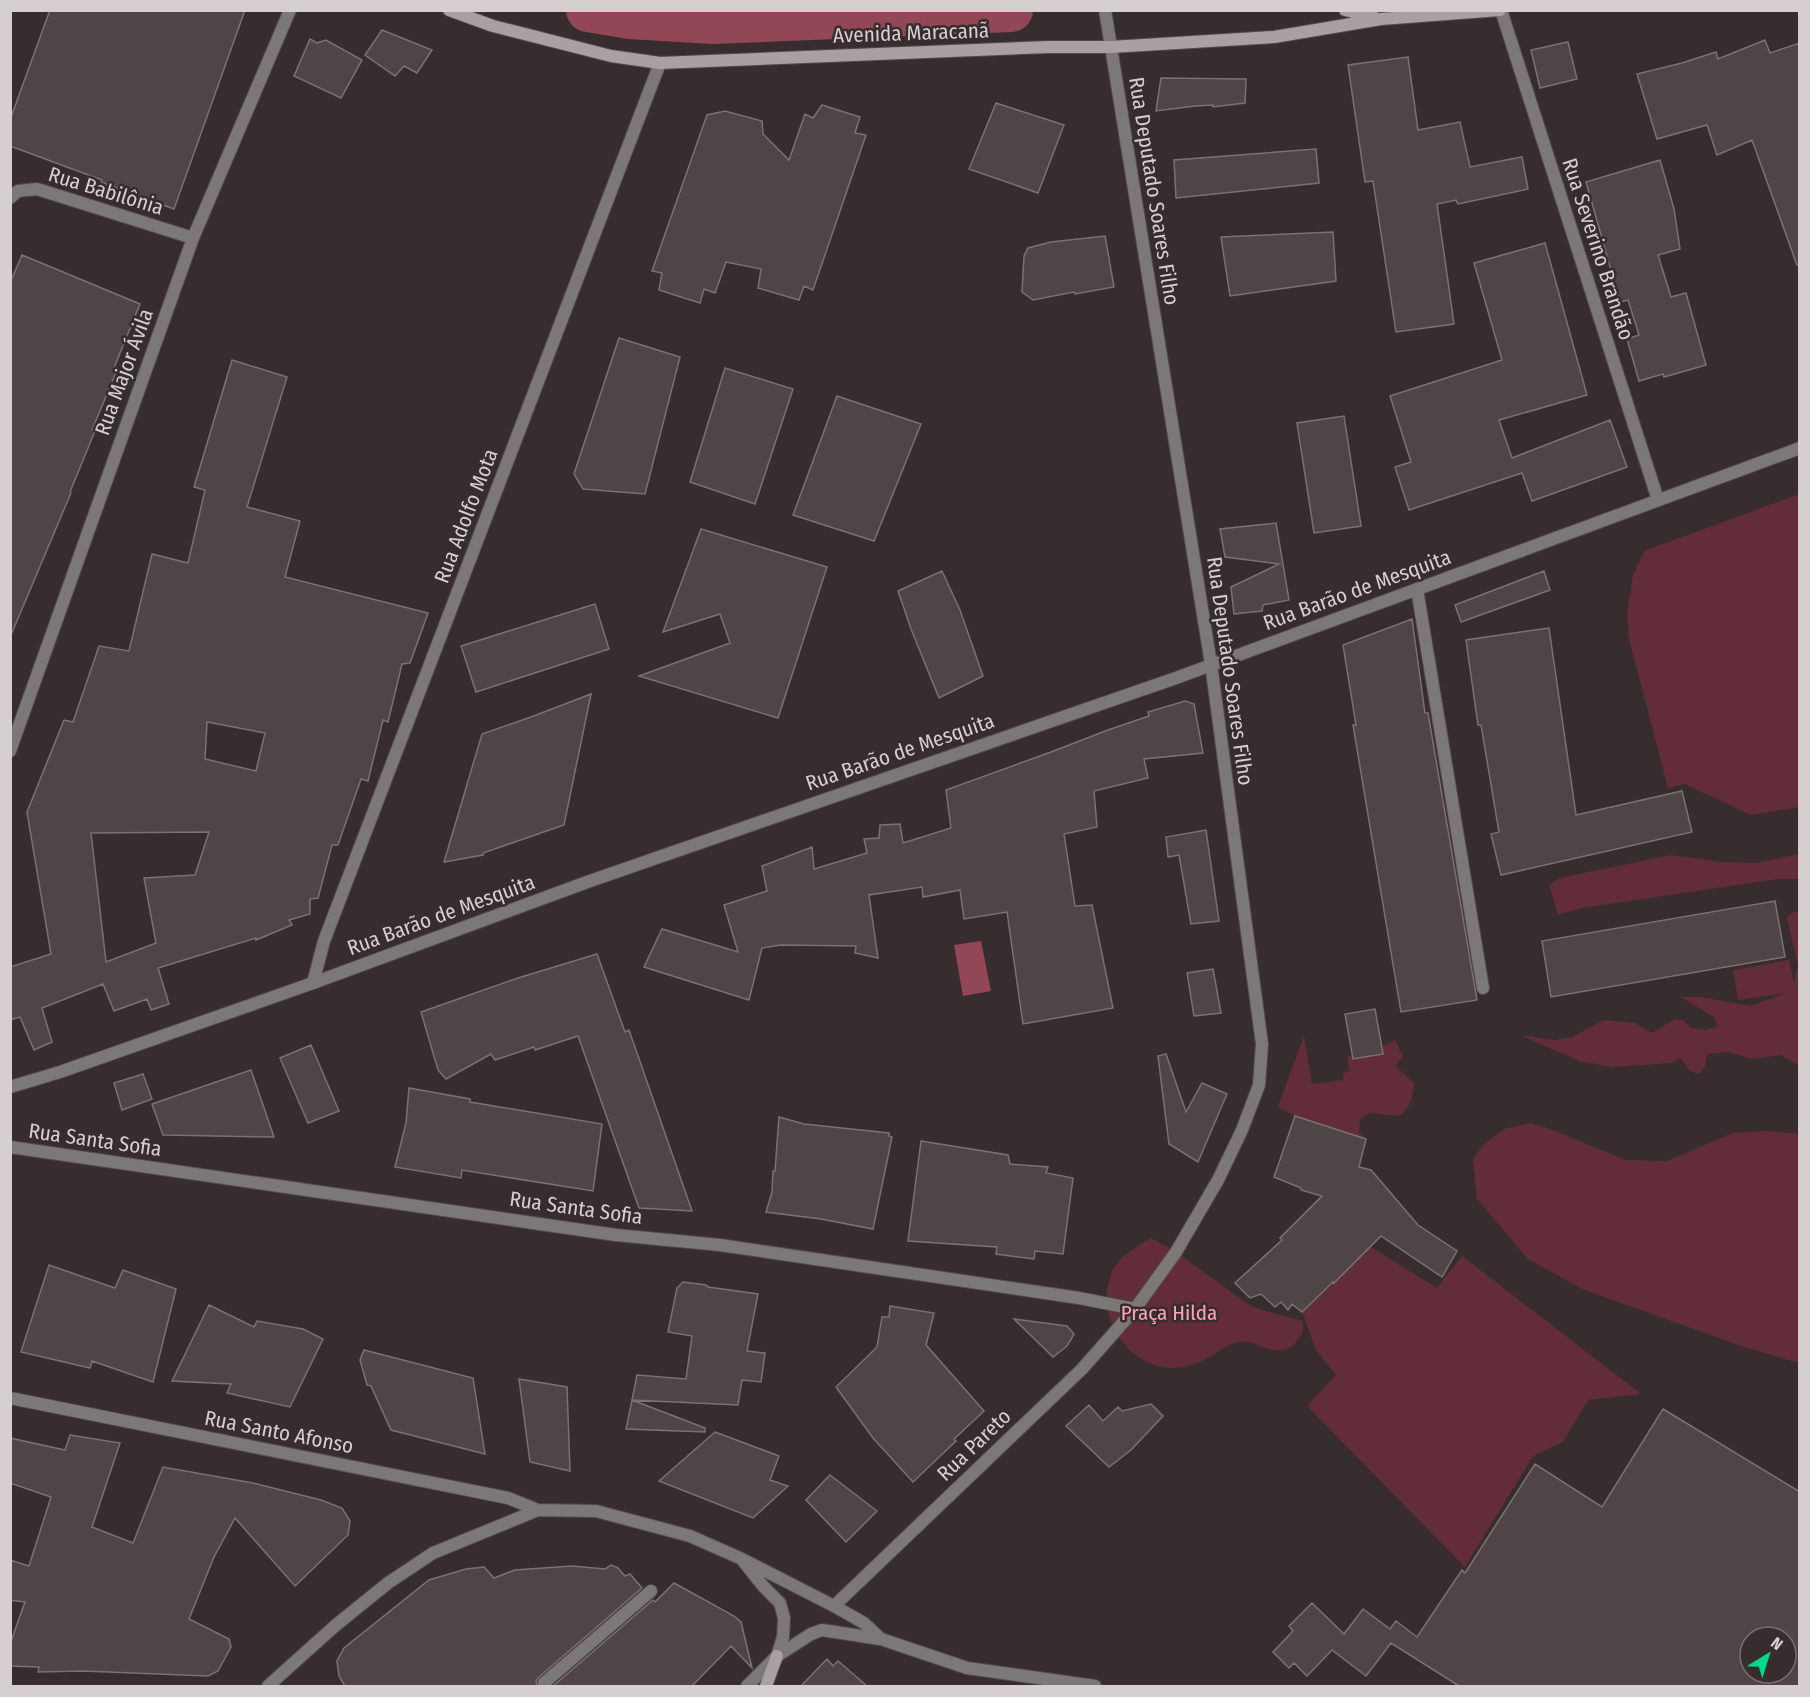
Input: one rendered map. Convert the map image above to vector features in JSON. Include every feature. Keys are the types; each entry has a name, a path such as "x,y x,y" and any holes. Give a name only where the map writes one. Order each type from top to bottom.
{"main road":[{"name":"Avenida Maracanã","path":"449,10 493,26 611,56 660,63 1049,47 1111,47 1274,37 1381,19 1500,10"},
{"path":"482,10 493,26"},
{"name":"Avenida Maracanã","path":"1345,10 1381,19"},
{"path":"766,1686 777,1656"}],"street":[{"name":"Rua Major Ávila","path":"10,752 193,238 290,10"},
{"name":"Rua Deputado Soares Filho","path":"1105,10 1211,664 1262,1044 1259,1085 1242,1130 1218,1180 1183,1242 1135,1309"},
{"name":"Rua Severino Brandão","path":"1500,10 1658,500"},
{"name":"Rua Adolfo Mota","path":"312,983 324,940 660,63"},
{"name":"Rua Babilônia","path":"10,198 18,191 37,189 193,238"},
{"name":"Rua Barão de Mesquita","path":"10,1087 60,1072 602,877 1166,681 1800,448"},
{"path":"1417,589 1484,988"},
{"name":"Rua Santa Sofia","path":"10,1147 616,1235 732,1247 1068,1296 1135,1309"},
{"name":"Rua Pareto","path":"834,1606 1082,1369 1135,1309"},
{"name":"Rua Santo Afonso","path":"10,1398 508,1498 538,1510"},
{"path":"268,1686 388,1583 433,1553 538,1510 596,1511 690,1536 742,1558 834,1606 864,1623 881,1639"},
{"path":"742,1558 763,1586 780,1603 784,1618 783,1637 777,1656"},
{"path":"544,1683 651,1591"},
{"path":"747,1686 777,1656 811,1634 822,1630 881,1639 967,1668 1095,1686"}],"green space":[{"path":"1799,494 1799,807 1751,815 1685,784 1668,788 1629,639 1627,613 1633,576 1644,551"},
{"path":"1799,854 1799,879 1777,879 1582,908 1558,915 1549,885 1558,879 1574,875 1671,855 1721,862 1758,863"},
{"path":"1793,912 1800,912 1799,1066 1781,1055 1753,1059 1728,1052 1707,1054 1705,1067 1699,1074 1690,1071 1680,1058 1672,1063 1612,1067 1579,1061 1520,1035 1555,1040 1572,1037 1604,1020 1635,1023 1652,1033 1675,1019 1683,1020 1691,1028 1705,1030 1716,1027 1715,1018 1681,997 1701,997 1751,1006 1785,993 1738,1000 1733,970 1789,960 1794,983 1798,965 1787,918"},
{"path":"1304,1036 1312,1084 1343,1080 1343,1073 1350,1071 1347,1057 1352,1056 1353,1059 1383,1053 1382,1047 1395,1040 1403,1056 1395,1066 1414,1083 1409,1105 1400,1116 1369,1113 1360,1119 1359,1133 1366,1139 1295,1116 1278,1107"},
{"path":"1530,1123 1548,1128 1626,1160 1667,1161 1733,1133 1766,1131 1799,1134 1799,1363 1744,1347 1582,1289 1528,1259 1477,1199 1473,1160 1482,1146 1504,1129"},
{"name":"Praça Hilda","path":"1151,1238 1176,1252 1252,1307 1303,1321 1303,1332 1292,1347 1281,1350 1244,1341 1229,1345 1207,1359 1182,1367 1162,1367 1148,1363 1125,1346 1117,1334 1107,1307 1107,1293 1114,1267 1123,1257"},
{"path":"1371,1247 1437,1288 1462,1256 1641,1394 1588,1400 1563,1442 1533,1456 1465,1567 1307,1406 1336,1375 1316,1350 1302,1312"}],"shaded area":[{"path":"981,941 991,991 963,996 954,945"}],"building":[{"path":"50,10 245,10 174,209 10,146 10,120"},
{"path":"382,30 432,50 417,73 404,66 395,76 365,55"},
{"path":"310,39 317,43 326,40 362,60 341,98 294,76"},
{"path":"1765,40 1770,53 1800,43 1800,264 1797,265 1752,140 1717,155 1707,125 1657,139 1637,74 1716,52 1718,59"},
{"path":"1568,42 1577,79 1540,88 1531,50"},
{"path":"1408,57 1418,130 1460,122 1470,167 1522,157 1528,189 1458,204 1456,200 1437,204 1454,324 1396,332 1373,181 1365,182 1348,65"},
{"path":"1161,78 1246,79 1245,103 1156,111"},
{"path":"996,103 1064,125 1038,193 969,169"},
{"path":"822,105 860,117 855,133 866,135 813,290 804,286 799,300 758,288 761,269 726,262 715,293 704,289 700,303 659,290 662,273 652,271 707,115 725,111 762,121 763,134 789,160 805,114 813,118"},
{"path":"1316,149 1319,183 1176,198 1174,160"},
{"path":"1660,160 1674,209 1680,249 1658,255 1671,297 1686,293 1706,365 1664,377 1663,374 1639,381 1627,339 1639,335 1628,300 1620,302 1586,182"},
{"path":"1333,232 1336,281 1230,296 1221,237"},
{"path":"1105,236 1114,287 1033,300 1022,292 1024,256 1028,248 1051,242"},
{"path":"1545,243 1587,395 1499,420 1512,458 1610,420 1627,467 1532,501 1522,473 1409,510 1395,467 1411,462 1390,396 1502,360 1474,263"},
{"path":"22,255 140,304 114,368 117,370 92,430 95,431 71,493 11,635 10,283"},
{"path":"619,338 680,357 645,494 583,489 574,474"},
{"path":"232,360 287,377 247,507 300,521 285,577 428,613 410,663 402,664 388,722 383,720 368,781 361,779 338,845 332,845 318,898 310,899 310,914 289,920 292,925 256,940 256,938 158,968 169,1004 151,1010 147,999 114,1011 103,984 42,1008 52,1042 34,1050 20,1017 10,1020 10,967 51,954 27,812 64,720 73,722 99,646 129,651 152,554 188,563 205,490 194,487","holes":["207,722 265,733 256,771 205,759","209,832 195,875 144,878 156,943 106,962 91,833"]},
{"path":"725,368 793,389 755,504 690,482"},
{"path":"837,396 921,424 874,541 793,515"},
{"path":"1344,416 1361,526 1314,533 1297,423"},
{"path":"1276,523 1289,600 1263,605 1262,611 1234,614 1231,587 1279,564 1225,557 1220,529"},
{"path":"701,529 827,567 778,718 639,676 730,643 720,614 663,632"},
{"path":"942,571 960,610 983,676 939,698 898,591"},
{"path":"1544,571 1550,590 1461,622 1455,605"},
{"path":"595,604 609,649 476,692 461,646"},
{"path":"1412,619 1425,713 1428,713 1477,1000 1401,1012 1353,725 1356,725 1343,645"},
{"path":"1549,628 1576,815 1682,791 1692,832 1501,875 1491,834 1499,832 1481,725 1478,725 1466,640"},
{"path":"591,694 564,825 483,853 483,855 444,862 482,734"},
{"path":"1185,701 1194,704 1203,753 1144,759 1148,778 1094,791 1097,827 1064,834 1075,906 1092,905 1113,1008 1023,1024 1007,912 964,919 960,890 923,897 922,887 869,895 878,958 855,953 856,946 781,945 762,948 749,1000 644,967 662,929 738,952 724,905 767,891 762,866 812,847 814,869 867,853 864,839 879,838 880,825 900,824 903,843 951,828 946,790 1149,716 1148,712"},
{"path":"1206,830 1219,921 1191,924 1179,855 1168,857 1166,837"},
{"path":"1775,901 1785,957 1551,997 1542,941"},
{"path":"597,954 625,1032 629,1030 692,1211 639,1208 578,1036 495,1060 491,1054 446,1079 438,1070 421,1012 518,978"},
{"path":"1213,969 1221,1013 1194,1016 1187,973"},
{"path":"1375,1009 1383,1054 1353,1059 1345,1014"},
{"path":"311,1045 339,1111 308,1123 280,1058"},
{"path":"1166,1054 1186,1112 1202,1083 1227,1094 1198,1162 1169,1144 1158,1056"},
{"path":"251,1070 274,1137 163,1135 152,1104"},
{"path":"143,1074 152,1099 122,1110 114,1083"},
{"path":"409,1088 470,1099 470,1102 602,1124 593,1191 462,1170 461,1178 395,1167 406,1123"},
{"path":"1295,1116 1366,1139 1359,1167 1371,1170 1418,1225 1457,1251 1442,1277 1381,1236 1302,1312 1292,1304 1288,1310 1281,1302 1275,1307 1261,1294 1250,1298 1235,1283 1282,1240 1280,1238 1322,1196 1301,1190 1301,1188 1274,1177"},
{"path":"779,1117 804,1124 889,1133 892,1137 873,1229 766,1212 772,1192 773,1171 775,1171"},
{"path":"921,1141 1008,1155 1010,1164 1048,1167 1046,1173 1073,1178 1063,1254 1035,1251 1034,1259 996,1254 997,1247 908,1241"},
{"path":"49,1265 115,1288 123,1270 176,1289 153,1382 92,1361 90,1368 21,1352"},
{"path":"683,1282 758,1294 747,1351 765,1353 761,1382 742,1380 738,1405 632,1400 637,1375 686,1379 692,1336 668,1332 677,1288"},
{"path":"209,1305 254,1327 257,1321 303,1329 323,1339 290,1407 227,1393 231,1384 172,1381"},
{"path":"890,1306 934,1313 926,1345 984,1411 913,1482 873,1438 836,1387 877,1347 882,1317 889,1317"},
{"path":"1014,1319 1067,1326 1074,1334 1067,1346 1053,1357"},
{"path":"364,1350 473,1378 485,1454 391,1430 371,1386 367,1385 360,1360"},
{"path":"519,1379 567,1387 570,1471 530,1462"},
{"path":"632,1400 705,1428 705,1432 626,1429"},
{"path":"1151,1404 1163,1416 1131,1450 1109,1467 1066,1426 1089,1405 1103,1421 1118,1407 1122,1411"},
{"path":"1663,1409 1800,1492 1800,1686 1459,1686 1391,1643 1366,1676 1332,1650 1307,1676 1294,1663 1289,1668 1273,1652 1293,1631 1289,1626 1312,1603 1344,1634 1363,1609 1390,1629 1396,1621 1417,1637 1462,1570 1465,1573 1535,1464 1602,1507"},
{"path":"715,1432 779,1456 770,1480 788,1486 753,1518 659,1481"},
{"path":"70,1435 120,1443 92,1527 133,1543 163,1467 253,1483 321,1500 342,1508 350,1521 348,1535 295,1586 235,1518 214,1557 189,1619 229,1639 231,1647 218,1671 208,1676 83,1671 38,1672 39,1667 10,1666 10,1644 25,1602 10,1600 10,1560 29,1566 51,1497 10,1483 10,1438 65,1450"},
{"path":"830,1475 877,1511 846,1542 806,1500"},
{"path":"611,1565 618,1568 625,1576 630,1574 642,1588 539,1677 536,1681 537,1686 345,1686 339,1676 337,1661 344,1648 429,1580 466,1569 484,1567 494,1578 515,1570 572,1566 605,1569"},
{"path":"674,1583 741,1622 752,1668 731,1646 692,1686 553,1686 653,1600 655,1602"},
{"path":"827,1659 833,1666 838,1661 867,1686 801,1686"}],"waterway":[{"path":"588,10 630,17 713,22 1011,10"}]}
